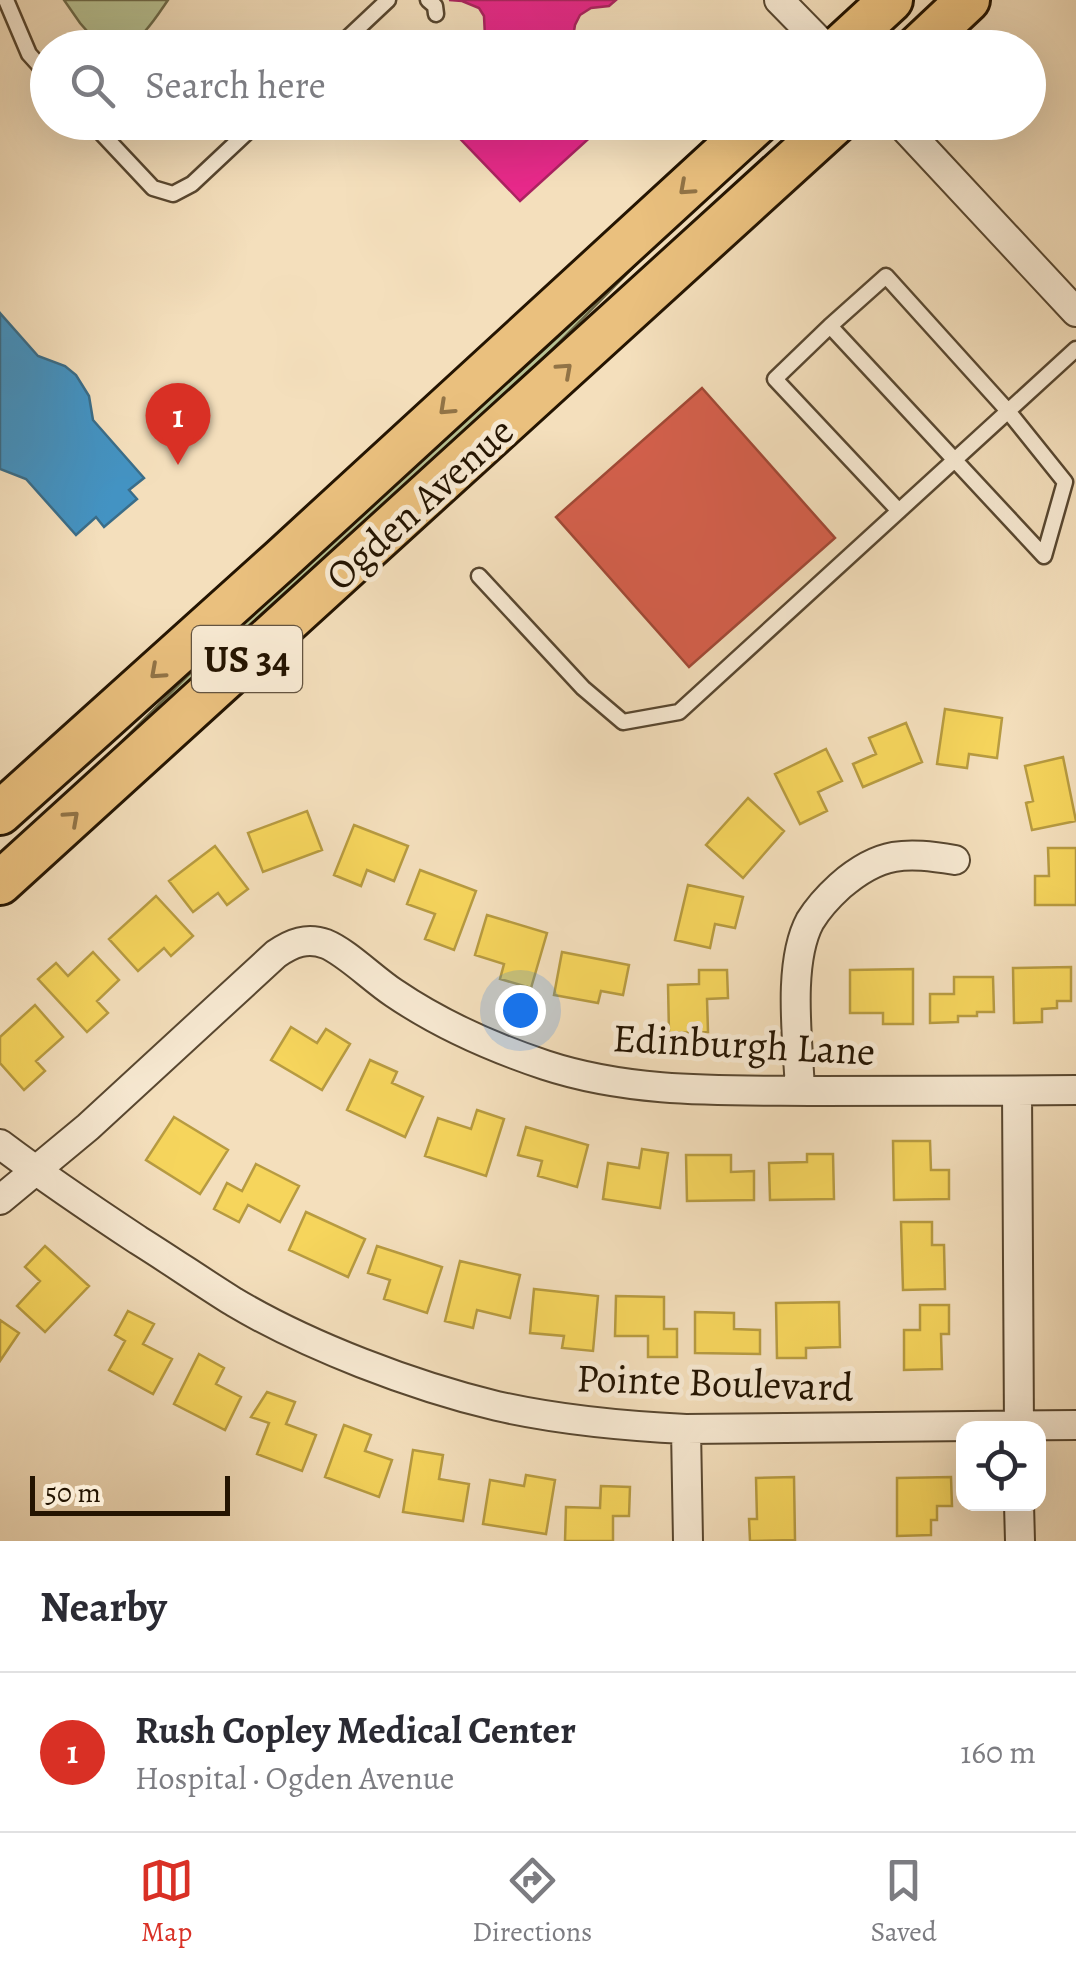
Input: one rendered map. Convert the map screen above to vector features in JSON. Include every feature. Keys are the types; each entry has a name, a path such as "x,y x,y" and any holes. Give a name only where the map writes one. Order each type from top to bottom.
{"main road":[{"path":"858,30 891,0"},
{"path":"936,30 968,0"},
{"name":"Ogden Avenue","path":"0,813 738,140"},
{"name":"Ogden Avenue","path":"0,883 816,140"}],"street":[{"path":"779,0 808,30"},
{"path":"916,140 1073,304"},
{"path":"800,1090 796,980 810,922 826,898 854,874 903,854 955,860"},
{"name":"Edinburgh Lane","path":"0,1200 88,1127 276,954 308,940 328,945 393,993 451,1028 501,1050 600,1080 726,1092 1076,1090"},
{"path":"1017,1091 1019,1421"},
{"name":"Pointe Boulevard","path":"0,1144 236,1303 358,1360 426,1386 497,1406 624,1426 956,1427"},
{"name":"Pointe Boulevard","path":"1046,1426 1076,1425"},
{"path":"686,1429 688,1541"},
{"path":"1019,1511 1020,1541"}],"lane":[{"path":"6,0 30,56"},
{"path":"360,30 388,0"},
{"path":"108,140 153,188 173,194 192,184 239,140"},
{"path":"830,326 1044,556 1066,482 1008,411 886,276 830,326 775,379 898,511"},
{"path":"479,576 583,688 622,722 679,712 1076,349"}],"green space":[{"path":"64,0 168,0 145,30 86,30"},
{"path":"660,240 480,423 87,776 298,566"}],"building: Homes":[{"path":"945,709 1002,718 997,758 969,754 967,768 937,764"},
{"path":"906,723 922,762 863,787 853,764 876,754 869,738"},
{"path":"826,749 842,781 818,792 827,811 800,824 775,774"},
{"path":"1063,757 1076,821 1032,830 1026,803 1033,801 1025,766"},
{"path":"748,798 784,831 743,878 706,845"},
{"path":"307,811 322,850 263,872 248,833"},
{"path":"354,825 408,846 394,881 367,870 361,886 334,875"},
{"path":"215,846 248,889 227,905 218,893 193,912 169,881"},
{"path":"1048,848 1076,848 1076,905 1035,905 1035,876 1049,876"},
{"path":"420,870 476,891 454,950 425,939 435,914 407,904"},
{"path":"688,885 743,897 735,928 715,924 710,948 675,940"},
{"path":"156,896 193,936 171,956 164,948 138,971 109,939"},
{"path":"487,915 547,933 531,988 500,979 504,964 475,955"},
{"path":"93,952 119,980 97,1001 108,1013 87,1032 38,979 56,963 68,976"},
{"path":"562,952 629,965 623,995 601,991 598,1003 554,995"},
{"path":"1071,967 1071,1001 1057,1001 1057,1008 1042,1009 1042,1022 1014,1023 1013,968"},
{"path":"913,969 913,1024 883,1024 883,1013 850,1013 850,970"},
{"path":"699,970 727,970 728,998 707,999 708,1032 669,1033 668,985 699,984"},
{"path":"954,977 993,977 994,1012 958,1016 958,1022 930,1023 930,994 954,994"},
{"path":"35,1005 63,1037 36,1061 45,1071 24,1090 0,1063 0,1037"},
{"path":"291,1027 317,1043 326,1029 350,1044 322,1090 271,1060"},
{"path":"370,1060 397,1072 392,1083 423,1097 405,1137 347,1110"},
{"path":"477,1110 504,1119 486,1176 425,1156 438,1118 471,1129"},
{"path":"174,1117 228,1150 200,1194 146,1160"},
{"path":"526,1127 588,1145 577,1187 538,1176 542,1161 518,1155"},
{"path":"893,1141 930,1141 931,1170 949,1170 949,1199 894,1200"},
{"path":"642,1149 668,1153 660,1208 603,1199 608,1163 639,1168"},
{"path":"807,1154 833,1154 834,1199 770,1200 769,1163 807,1162"},
{"path":"686,1155 731,1155 731,1172 754,1171 754,1200 687,1201"},
{"path":"256,1164 299,1186 280,1222 248,1205 239,1222 214,1209 227,1183 242,1191"},
{"path":"306,1212 365,1239 348,1277 289,1250"},
{"path":"901,1222 932,1222 932,1245 944,1245 945,1289 903,1290"},
{"path":"45,1246 89,1286 45,1332 17,1306 40,1281 25,1267"},
{"path":"377,1246 442,1267 427,1313 384,1299 390,1280 368,1273"},
{"path":"460,1261 520,1275 510,1318 477,1310 473,1328 445,1321"},
{"path":"534,1289 598,1296 593,1351 562,1348 564,1336 530,1333"},
{"path":"616,1296 664,1297 664,1329 677,1329 677,1357 648,1357 648,1336 615,1336"},
{"path":"839,1302 840,1347 806,1348 806,1358 777,1358 776,1303"},
{"path":"920,1305 949,1305 949,1334 941,1334 942,1369 904,1370 904,1330 920,1330"},
{"path":"128,1311 154,1324 143,1344 172,1359 153,1394 109,1370 125,1341 115,1335"},
{"path":"695,1312 734,1313 734,1329 760,1330 760,1354 695,1353"},
{"path":"0,1320 19,1333 0,1361"},
{"path":"199,1354 224,1368 216,1384 241,1397 225,1430 174,1404"},
{"path":"267,1392 295,1402 286,1424 316,1435 302,1471 257,1454 269,1423 251,1417"},
{"path":"344,1425 371,1435 365,1451 392,1460 379,1497 325,1477"},
{"path":"413,1450 443,1455 439,1479 469,1484 463,1521 403,1512"},
{"path":"526,1475 555,1480 546,1534 483,1524 490,1480 524,1486"},
{"path":"794,1477 795,1540 750,1541 749,1519 757,1519 756,1478"},
{"path":"951,1477 952,1506 937,1506 937,1520 931,1520 931,1535 897,1536 897,1478"},
{"path":"601,1486 630,1487 629,1516 613,1516 613,1541 565,1541 566,1507 600,1508"}],"building: Shops":[{"path":"702,388 835,538 689,667 556,517"}],"building: Schools":[{"path":"0,313 38,356 65,366 76,375 89,396 93,420 144,478 129,490 137,499 104,527 96,517 76,535 26,479 0,469"}],"building: Health":[{"path":"449,0 616,0 580,15 574,30 485,30 479,8"},
{"path":"461,140 587,140 520,201"}],"place":[{"name":"Rush Copley Medical Center","path":"178,465"}]}
